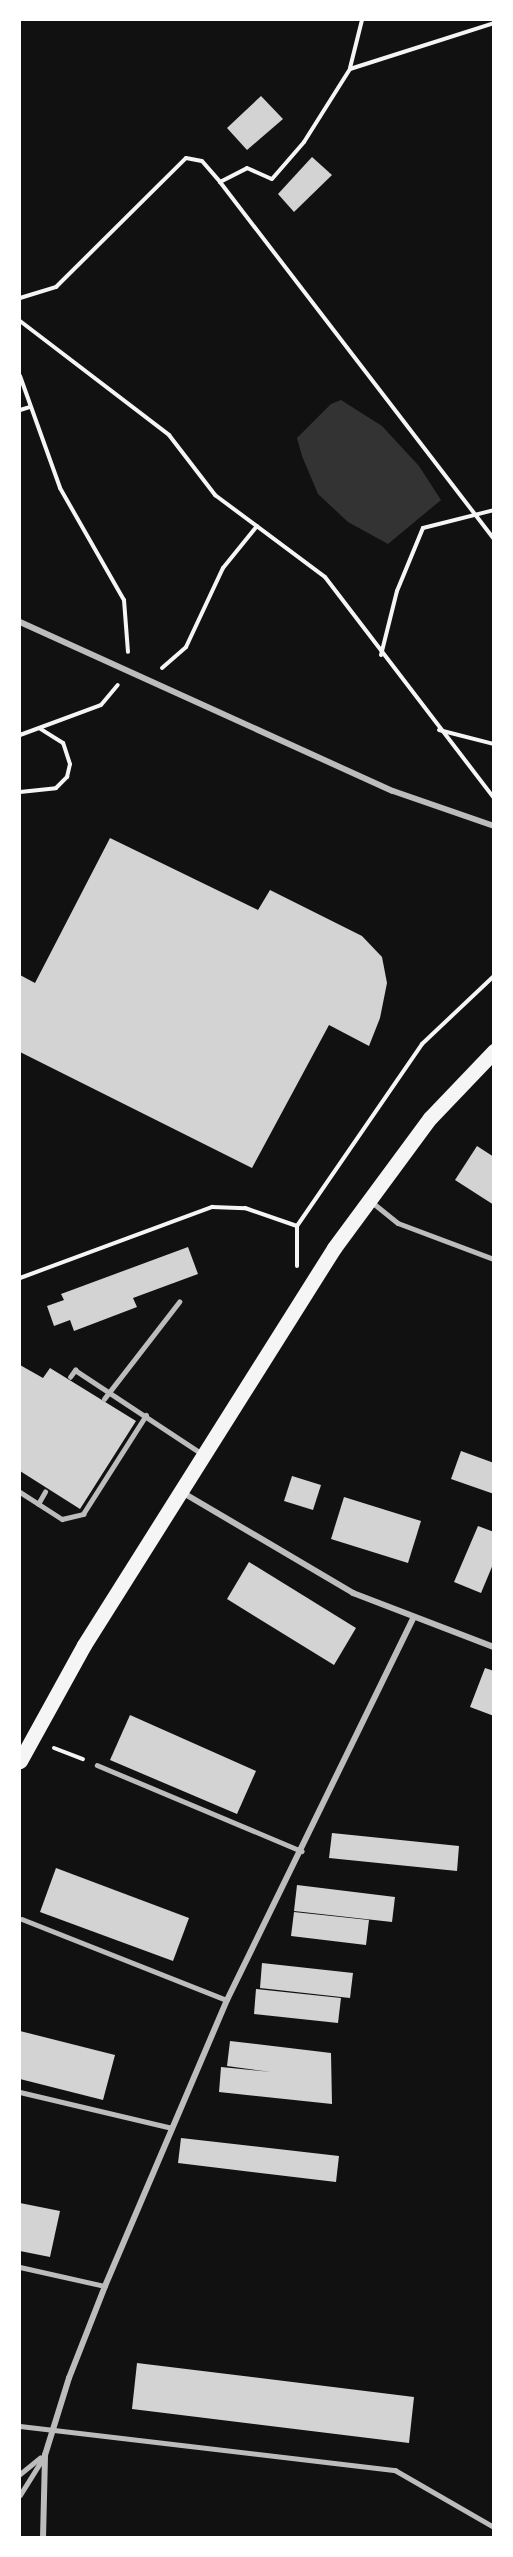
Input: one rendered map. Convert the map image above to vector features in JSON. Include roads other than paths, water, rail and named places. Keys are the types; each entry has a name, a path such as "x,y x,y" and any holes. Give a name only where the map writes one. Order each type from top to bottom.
{"main road":[{"path":"20,1761 30,1739 180,1491 368,1199 430,1118 494,1051"}],"street":[{"path":"20,622 149,678 382,787 494,826"},
{"path":"180,1491 353,1593 494,1647"},
{"path":"43,2538 45,2455 105,2286 227,2000 302,1851 414,1617"}],"lane":[{"path":"368,1199 398,1223 494,1259"},
{"path":"104,1399 180,1302"},
{"path":"70,1377 75,1370 203,1454"},
{"path":"20,1492 62,1519 83,1514 146,1415"},
{"path":"38,1504 45,1492"},
{"path":"97,1765 302,1851"},
{"path":"22,1919 227,2000"},
{"path":"20,2092 172,2128"},
{"path":"20,2267 105,2286"},
{"path":"20,2426 52,2433 395,2470 494,2527"},
{"path":"20,2474 45,2455"},
{"path":"20,2495 45,2455"}]}
